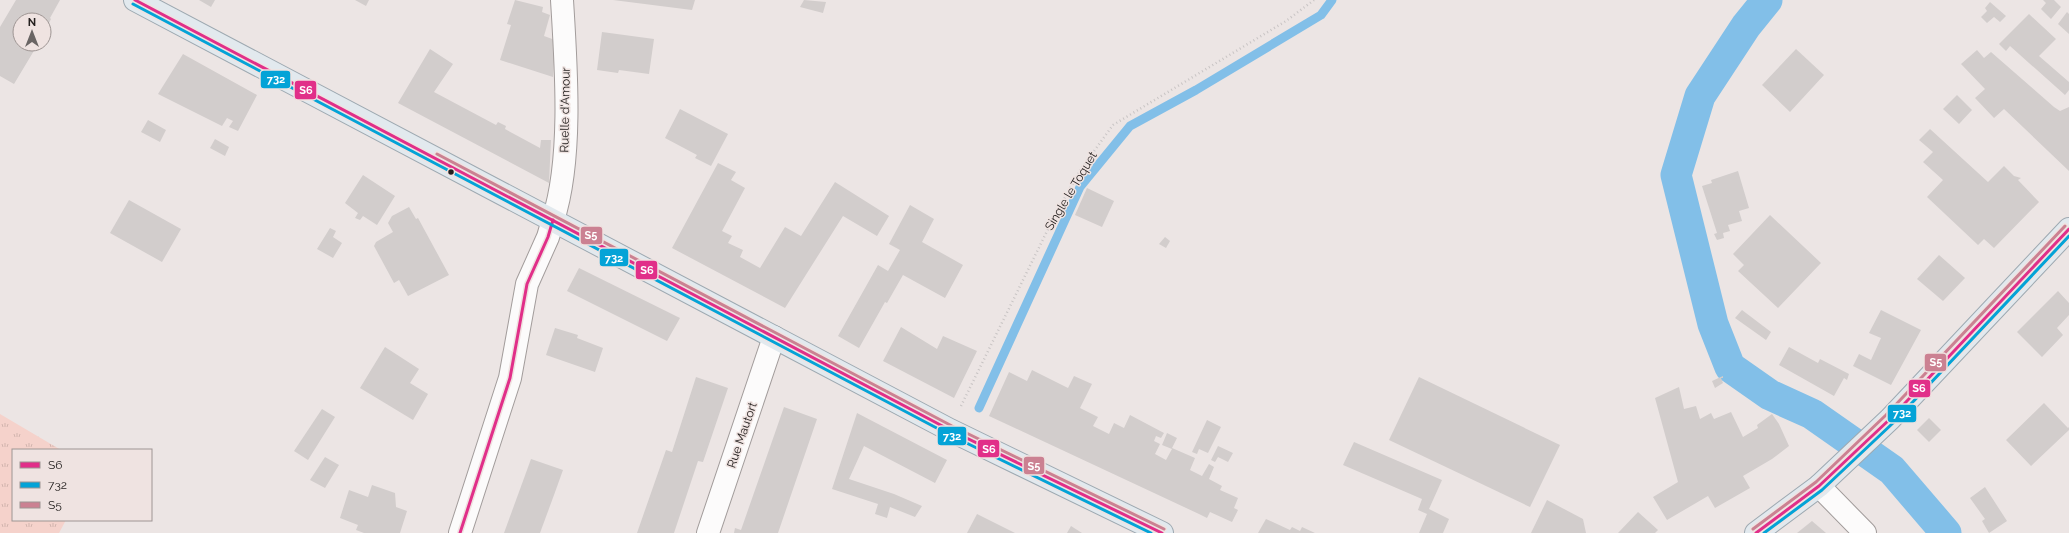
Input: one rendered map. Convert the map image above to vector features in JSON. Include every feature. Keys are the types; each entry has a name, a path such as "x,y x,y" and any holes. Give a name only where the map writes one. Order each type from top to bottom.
{"main road":[{"path":"135,0 950,430 1162,533"},
{"path":"1756,533 1819,486 1844,463 1890,418 2069,229"}],"street":[{"name":"Ruelle d'Amour","path":"460,533 510,378 527,284 548,237 560,201 565,146 566,62 562,0"},
{"name":"Rue Mautort","path":"708,533 774,337"},
{"path":"1819,486 1865,533"}],"path":[{"name":"Single le Toquet","path":"950,430 1053,219 1081,169 1113,125 1286,21 1314,0"}],"green space":[{"path":"0,414 59,449 12,449 12,521 65,521 59,533 0,533"}],"building":[{"path":"16,0 60,0 52,14 52,12 12,12 12,52 33,52 14,84 0,76 0,27"},
{"path":"199,0 215,0 211,7"},
{"path":"355,0 369,0 366,6"},
{"path":"515,0 543,7 542,12 550,15 544,36 555,40 553,77 500,60 511,25 507,24"},
{"path":"613,0 695,0 692,10"},
{"path":"804,0 826,2 823,13 800,7"},
{"path":"2043,0 2054,0 2061,7 2051,19 2041,9 2046,3"},
{"path":"1990,2 2006,16 2000,22 1994,17 1987,23 1981,17 1987,11 1985,8"},
{"path":"2067,12 2069,14 2069,34 2058,24"},
{"path":"2029,14 2056,39 2039,56 2069,82 2069,90 2065,95 2010,46 2006,51 1999,44"},
{"path":"602,32 654,39 649,74 619,70 618,73 597,70"},
{"path":"430,49 453,64 434,92 496,125 498,122 506,126 505,129 540,148 541,140 551,140 549,183 398,103"},
{"path":"1796,49 1824,75 1790,112 1762,85"},
{"path":"1977,50 1984,58 1991,52 2060,111 2069,107 2069,171 2004,109 1994,118 1975,98 1985,89 1961,64"},
{"path":"183,54 257,95 238,131 229,127 233,121 227,118 222,126 158,94"},
{"path":"1957,95 1972,110 1959,124 1943,109"},
{"path":"680,109 728,134 711,166 695,158 697,155 665,138"},
{"path":"148,120 166,130 160,142 141,132"},
{"path":"1930,129 1988,182 2004,166 2014,176 2021,178 2018,180 2039,202 1994,248 1984,239 1978,245 1927,197 1943,180 1923,162 1933,152 1919,140"},
{"path":"215,139 229,147 225,156 210,148"},
{"path":"718,163 736,172 731,180 745,188 722,231 732,236 728,243 743,250 740,257 760,268 785,227 801,236 835,182 889,216 877,236 843,216 785,308 672,248"},
{"path":"1738,171 1749,208 1739,211 1742,221 1728,225 1730,231 1723,233 1724,238 1717,240 1714,234 1717,233 1702,186 1712,183 1711,180"},
{"path":"363,175 395,196 377,225 363,216 360,220 355,218 358,213 345,203"},
{"path":"1087,188 1114,201 1102,227 1075,215"},
{"path":"129,200 181,229 162,262 110,233"},
{"path":"910,205 934,219 922,242 963,265 945,298 903,275 887,303 885,302 859,348 838,336 878,265 888,271 900,250 889,244"},
{"path":"409,207 416,219 418,218 449,275 408,296 399,280 394,283 374,246 376,242 393,232 388,223 392,216"},
{"path":"1770,215 1821,263 1778,308 1738,271 1744,265 1733,254"},
{"path":"330,228 336,231 333,237 342,243 333,258 317,249"},
{"path":"1165,237 1170,241 1166,248 1159,244"},
{"path":"1939,255 1965,278 1943,301 1917,279"},
{"path":"579,268 680,318 667,341 567,291"},
{"path":"2058,291 2069,303 2069,315 2057,328 2063,335 2042,357 2017,332"},
{"path":"1742,310 1771,332 1766,340 1735,318"},
{"path":"1881,310 1921,330 1891,385 1853,366 1859,354 1871,360 1881,338 1869,333"},
{"path":"901,327 937,349 943,336 977,351 954,398 883,361"},
{"path":"555,328 578,335 577,338 603,348 595,372 546,355"},
{"path":"385,347 419,369 410,383 428,394 413,420 360,388"},
{"path":"1789,347 1818,363 1820,359 1849,374 1847,380 1844,378 1834,396 1779,365"},
{"path":"1032,370 1068,388 1074,376 1092,384 1080,408 1098,417 1093,426 1109,434 1114,423 1124,428 1130,415 1164,433 1161,438 1156,436 1154,441 1160,444 1155,454 1166,460 1172,449 1162,445 1167,433 1177,438 1172,448 1195,458 1190,470 1202,476 1209,464 1214,467 1209,479 1222,486 1220,490 1238,498 1234,508 1238,510 1232,522 1210,512 1207,518 989,416 1009,372 1027,381"},
{"path":"1723,376 1723,378 1721,378 1723,383 1715,388 1712,381"},
{"path":"696,377 728,388 703,462 698,461 674,533 637,533 666,450 672,452"},
{"path":"1419,377 1560,445 1530,507 1389,440"},
{"path":"1679,387 1684,409 1696,406 1700,419 1711,413 1714,419 1731,412 1743,437 1758,428 1757,425 1772,414 1779,424 1789,446 1772,459 1743,476 1750,488 1715,508 1708,496 1667,520 1653,497 1678,482 1655,398"},
{"path":"2044,403 2068,428 2069,427 2069,430 2031,466 2006,440"},
{"path":"784,407 817,419 778,533 734,533 735,528 741,530"},
{"path":"322,409 335,417 308,460 294,451"},
{"path":"857,413 947,460 935,483 864,446 849,479 894,494 922,506 915,517 890,507 887,518 875,514 878,504 832,489"},
{"path":"1929,418 1941,430 1929,442 1917,430"},
{"path":"1207,420 1221,427 1208,453 1199,449 1197,454 1192,452"},
{"path":"1354,442 1442,480 1429,509 1449,519 1443,533 1419,533 1427,514 1418,510 1422,499 1343,465"},
{"path":"1218,446 1233,453 1228,462 1218,457 1215,462 1211,460"},
{"path":"325,457 339,465 325,488 310,480"},
{"path":"531,459 563,470 554,495 540,533 504,533"},
{"path":"372,485 395,493 396,507 407,511 400,533 364,533 356,530 358,525 340,518 349,490 368,497"},
{"path":"1985,487 2007,521 1989,533 1982,521 1985,519 1970,498"},
{"path":"1547,500 1583,519 1586,533 1531,533"},
{"path":"1638,512 1658,530 1655,533 1618,533"},
{"path":"977,514 1015,533 967,533"},
{"path":"1266,519 1290,530 1292,527 1300,531 1302,527 1315,533 1258,533"},
{"path":"1812,521 1826,533 1797,533"},
{"path":"1071,526 1082,533 1067,533"}],"waterway":[{"path":"979,408 1080,187 1130,126 1196,90 1321,15 1332,0"},
{"path":"1767,0 1746,26 1700,96 1676,175 1713,324 1730,367 1770,395 1812,414 1892,470 1946,533"}],"transit line":[{"name":"S6","path":"135,0 950,430 1162,533"},
{"name":"732","path":"133,4 948,434 1151,533"},
{"name":"S5","path":"437,154 952,426 1164,529"},
{"name":"S6","path":"460,533 510,378 527,284 548,237 553,220"},
{"name":"S5","path":"1753,529 1816,482 1886,415 2065,226"},
{"name":"S6","path":"1756,533 1819,486 1890,419 2069,229"},
{"name":"732","path":"1764,533 1822,490 1893,423 2069,236"}]}
